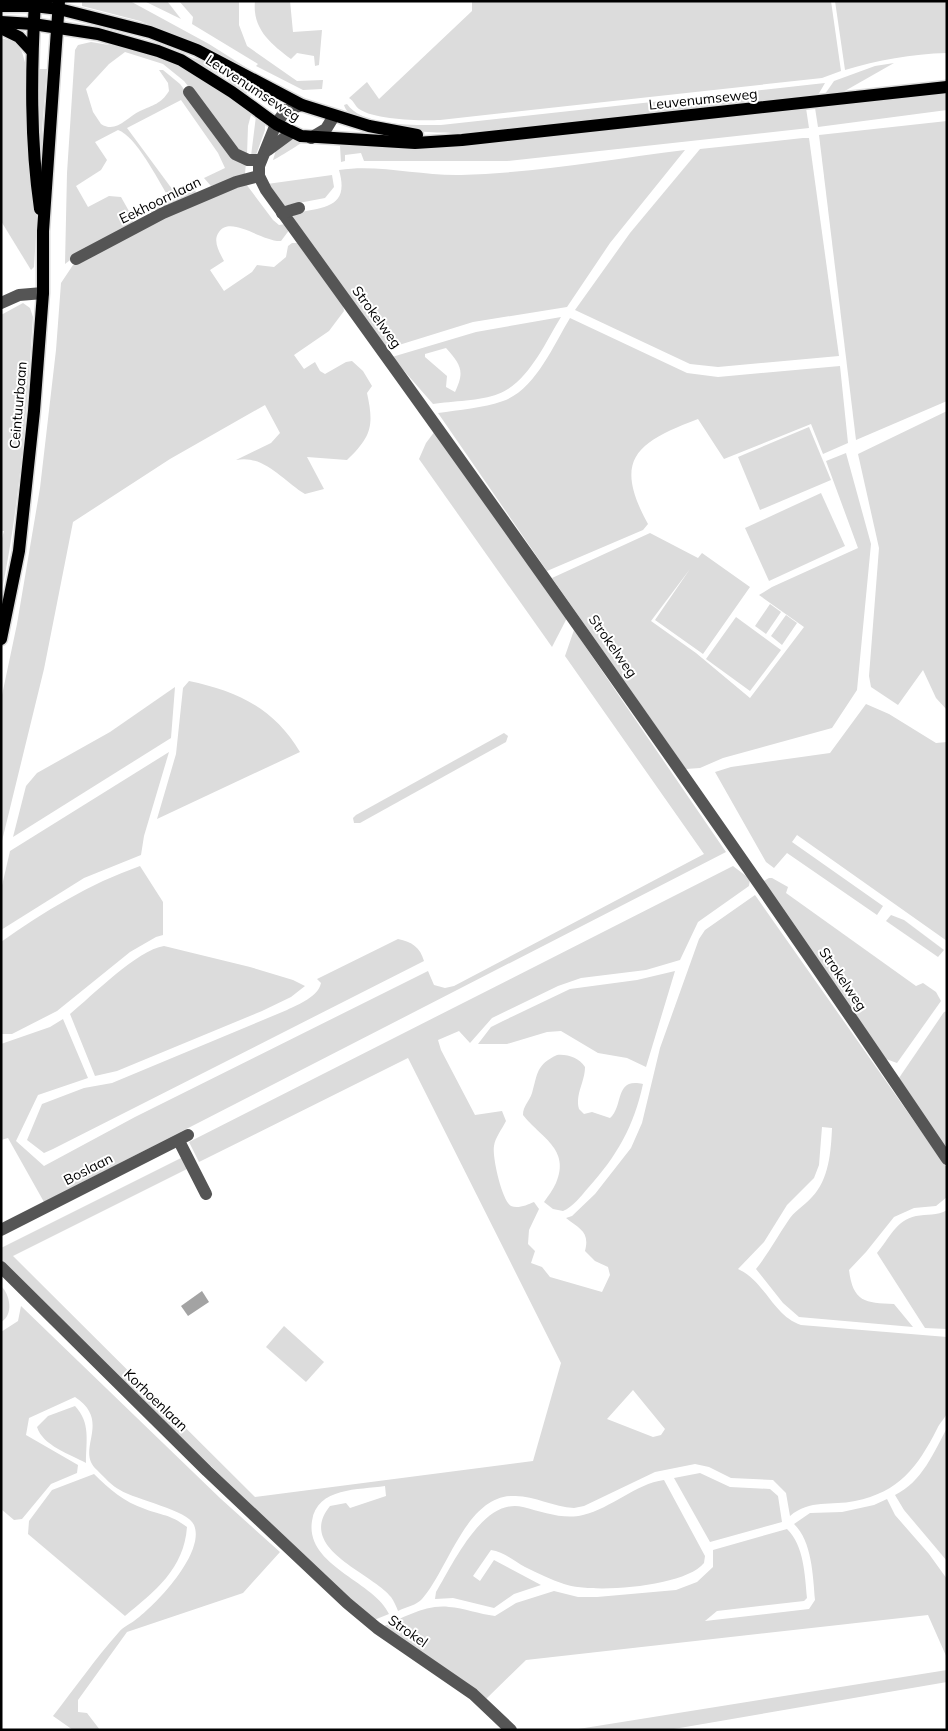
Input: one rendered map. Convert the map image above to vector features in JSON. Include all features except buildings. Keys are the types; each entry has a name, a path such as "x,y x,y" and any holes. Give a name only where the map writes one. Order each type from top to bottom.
{"main road":[{"name":"Leuvenumseweg","path":"1,6 35,3 59,5 150,32 197,50 302,105 334,116 391,131 462,140"},
{"name":"Ceintuurbaan","path":"35,3 32,52 34,165 43,231"},
{"name":"Ceintuurbaan","path":"1,639 20,551 43,293 43,231 59,5"},
{"name":"Leuvenumseweg","path":"1,22 33,24 58,30 117,38 181,60 232,92 276,124 291,133 311,138 373,139 415,143 462,140 947,87"},
{"path":"1,28 20,37 32,52"}],"street":[{"path":"189,92 235,154 248,160 263,157 277,141 291,133"},
{"path":"259,176 263,157 276,124 286,110 302,105"},
{"path":"311,138 326,129 334,116"},
{"name":"Strokelweg","path":"259,176 282,213 385,352 580,626 764,889 947,1159"},
{"name":"Eekhoornlaan","path":"76,259 163,214 227,185 259,176"},
{"path":"282,213 299,208"},
{"path":"1,303 19,295 43,293"},
{"name":"Boslaan","path":"1,1230 184,1138 206,1194"},
{"name":"Korhoenlaan","path":"1,1267 291,1552"},
{"name":"Strokel","path":"291,1552 376,1628 473,1694 511,1730"}],"shaded area":[{"path":"82,1 130,1 209,44 269,82 188,40 140,21 82,6"},
{"path":"144,1 167,1 181,19"},
{"path":"179,1 239,1 239,25 247,46 297,81 323,80 322,89 303,90 256,66 258,64 192,24 193,17"},
{"path":"255,1 290,1 293,32 322,30 319,65 315,66 314,56 297,53 291,59 264,35 257,20"},
{"path":"472,1 831,1 841,71 822,78 440,120 410,120 376,116 359,109 349,98 367,82 379,99 472,11"},
{"path":"835,1 947,1 947,53 895,58 845,70"},
{"path":"1,38 16,42 22,52 28,73 37,220 34,267 31,270 1,221"},
{"path":"91,42 109,45 121,44 173,62 252,111 248,126 247,155 243,156 184,81 163,64 125,52 109,64 86,89 93,112 101,124 106,127 117,126 163,99 169,91 168,83 159,70 163,70 180,84 209,123 246,162 245,174 211,186 204,178 225,168 218,153 181,100 127,128 175,193 193,184 196,193 151,212 146,207 168,196 139,149 125,134 118,130 95,142 107,160 101,170 76,186 88,207 109,196 121,197 134,220 132,224 82,251 65,264 67,173 75,50 78,45"},
{"path":"184,55 212,64 252,85 245,95 227,79"},
{"path":"894,63 843,92 825,94 834,81 875,66"},
{"path":"34,69 47,69 42,130 45,167 38,167"},
{"path":"825,83 818,95 460,133 415,131 377,125 350,114 344,105 347,104 355,112 377,121 441,125"},
{"path":"947,93 947,110 818,127 815,108"},
{"path":"806,108 809,128 507,161 364,161 361,153 345,155 345,161 341,162 340,146 382,144 463,146"},
{"path":"256,116 265,123 265,130 256,155 251,156"},
{"path":"947,121 947,401 856,440 819,135"},
{"path":"288,138 306,139 273,160 276,150"},
{"path":"809,138 839,356 718,367 690,364 575,310 630,233 700,149"},
{"path":"685,150 610,243 567,307 473,322 386,349 292,218 296,213 325,207 338,199 341,192 339,170 369,168 446,175 489,174 545,169"},
{"path":"332,175 334,187 325,198 283,206 267,184"},
{"path":"246,184 273,220 279,225 286,224 290,229 281,241 265,238 231,226 224,228 219,232 216,239 217,247 224,261 210,270 224,291 252,272 257,265 274,267 286,257 288,246 292,243 299,243 342,300 344,311 329,331 294,355 304,369 315,362 320,371 325,374 346,362 352,361 363,371 372,386 367,393 370,414 369,430 362,444 347,460 307,457 324,489 305,494 273,470 256,461 236,460 271,443 280,433 265,405 170,459 73,522 44,669 1,845 1,700 17,624 40,488 56,350 61,283 73,265 168,215"},
{"path":"23,303 30,308 33,317 28,387 18,491 1,595 1,542 4,531 1,531 1,315"},
{"path":"561,317 527,372 509,389 491,396 433,404 392,357 476,332","holes":["446,348 458,364 461,373 455,392 446,387 447,376 425,357 425,354"]},
{"path":"570,318 687,373 718,377 840,366 848,443 823,454 811,424 724,459 698,419 677,427 646,445 637,456 632,468 632,483 637,502 648,524 643,530 547,571 438,413 487,405 503,401 514,395 525,387 542,366"},
{"path":"947,411 947,710 936,698 923,670 898,705 871,687 869,676 879,548 858,454"},
{"path":"809,427 831,480 760,510 738,457"},
{"path":"435,431 567,618 552,647 419,459 426,443"},
{"path":"846,453 871,544 857,690 832,728 723,758 700,768 686,769 552,578 650,533 698,558 702,553 750,587 703,654 655,620 690,569 651,621 696,653 750,698 804,627 759,595 772,587 858,548 826,461"},
{"path":"821,493 845,546 769,581 745,528"},
{"path":"770,604 781,612 766,634 755,626"},
{"path":"786,615 797,623 782,645 771,636"},
{"path":"736,617 781,650 750,691 706,659"},
{"path":"574,630 726,852 44,1202 8,1138 1,1140 1,1044 50,1027 63,1019 88,1078 38,1095 16,1141 44,1166 135,1117 428,971 434,985 445,988 454,986 704,854 565,656"},
{"path":"189,681 223,690 253,704 278,724 300,752 157,819 176,754 183,688"},
{"path":"175,687 171,738 13,837 26,786 37,773 110,732"},
{"path":"866,704 889,714 936,743 947,742 947,941 797,835 792,842 883,906 877,915 787,853 774,868 766,862 715,772 731,767 830,753"},
{"path":"504,733 508,736 506,742 360,823 354,823 353,818 356,815"},
{"path":"169,752 144,836 141,855 84,878 1,930 1,890 10,851"},
{"path":"140,866 163,902 163,935 130,952 57,1011 12,1034 1,1034 1,942 68,899 103,881"},
{"path":"733,866 750,879 749,886 698,922 680,960 646,970 581,978 558,986 492,1018 470,1043 459,1031 438,1040 441,1050 475,1115 502,1111 506,1121 496,1140 494,1152 498,1178 504,1196 511,1206 520,1207 534,1202 539,1209 529,1230 528,1244 535,1251 531,1263 542,1267 550,1277 602,1292 610,1275 608,1267 595,1261 585,1251 585,1235 566,1218 572,1216 595,1194 631,1148 642,1123 660,1048 699,939 705,930 755,895 947,1168 947,1197 936,1206 914,1208 894,1217 849,1270 857,1295 862,1299 875,1303 894,1304 913,1327 799,1317 783,1303 756,1269 790,1217 818,1190 826,1174 830,1155 832,1128 822,1127 819,1165 814,1178 787,1205 764,1242 738,1269 755,1282 783,1314 791,1321 801,1325 947,1337 947,1413 914,1467 895,1485 870,1497 855,1501 813,1505 805,1507 790,1516 786,1493 773,1480 731,1478 709,1467 695,1464 655,1472 584,1506 574,1508 558,1506 521,1496 497,1499 483,1508 470,1521 422,1599 398,1611 391,1597 382,1588 341,1559 329,1547 322,1535 322,1521 330,1506 346,1503 350,1508 386,1496 385,1486 341,1492 330,1496 316,1510 312,1521 313,1537 319,1550 329,1562 381,1602 389,1614 374,1620 344,1595 1,1263 1,1248 183,1157 189,1168 13,1256 255,1497 533,1461 561,1363 408,1058 199,1162 189,1142","holes":["633,1390 665,1429 661,1435 653,1437 607,1419"]},
{"path":"769,878 788,887 786,893 916,986 923,983 936,992 941,1001 897,1063 886,1059 762,882"},
{"path":"891,915 904,920 944,950 938,957 886,921"},
{"path":"398,939 415,946 424,961 53,1149 44,1153 27,1140 42,1104 84,1088 112,1083 287,1010 307,1000 316,992 321,983 317,979"},
{"path":"164,946 250,967 293,980 305,986 291,997 262,1011 117,1071 95,1076 70,1014 128,965 153,949"},
{"path":"675,971 646,1067 627,1058 598,1053 561,1031 547,1032 507,1044 478,1044 491,1027 570,989 637,980"},
{"path":"947,1011 947,1150 899,1078 944,1012"},
{"path":"557,1055 573,1057 585,1067 578,1098 579,1109 584,1114 592,1112 610,1118 617,1107 624,1089 634,1083 643,1084 635,1113 616,1152 580,1198 563,1211 553,1209 544,1202 555,1186 560,1171 560,1161 557,1152 523,1115 541,1066"},
{"path":"947,1210 947,1329 925,1328 877,1253 898,1226 909,1218 936,1214"},
{"path":"1,1286 7,1294 9,1310 8,1315 1,1322"},
{"path":"202,1291 209,1302 188,1316 181,1306"},
{"path":"21,1306 221,1499 280,1552 243,1593 127,1632 78,1700 78,1712 87,1713 100,1730 73,1730 53,1716 121,1630 154,1604 176,1578 186,1564 192,1550 196,1537 194,1525 190,1520 172,1510 120,1490 97,1470 91,1462 89,1454 93,1426 91,1416 86,1406 75,1397 29,1418 26,1435 78,1465 77,1473 51,1484 22,1519 14,1520 1,1509 1,1332 18,1321"},
{"path":"284,1326 324,1362 306,1382 266,1347"},
{"path":"75,1406 86,1426 86,1463 51,1444 40,1434 37,1427 48,1416"},
{"path":"947,1428 947,1561 904,1510 895,1495 913,1482 920,1474"},
{"path":"700,1473 730,1487 770,1489 778,1496 782,1522 710,1542 674,1478"},
{"path":"94,1474 111,1490 130,1503 171,1517 187,1527 185,1542 174,1567 157,1588 125,1616 28,1534 29,1521 52,1490"},
{"path":"664,1480 705,1556 704,1563 694,1571 659,1583 616,1588 577,1587 549,1578 525,1567 504,1554 491,1550 473,1576 480,1581 494,1560 541,1585 514,1594 494,1608 453,1598 435,1599 436,1592 460,1550 482,1522 495,1512 508,1507 523,1507 568,1517 583,1515 594,1512 643,1486"},
{"path":"887,1499 895,1515 929,1554 947,1579 947,1658 928,1615 526,1660 485,1700 382,1627 423,1610 440,1607 495,1616 516,1603 554,1591 578,1597 597,1597 676,1590 697,1582 713,1567 713,1550 787,1529 797,1543 800,1552 807,1598 804,1601 717,1611 705,1621 809,1609 815,1600 810,1559 805,1540 794,1524 810,1513 842,1512 874,1505"},
{"path":"947,1670 947,1682 668,1730 572,1730"}]}
